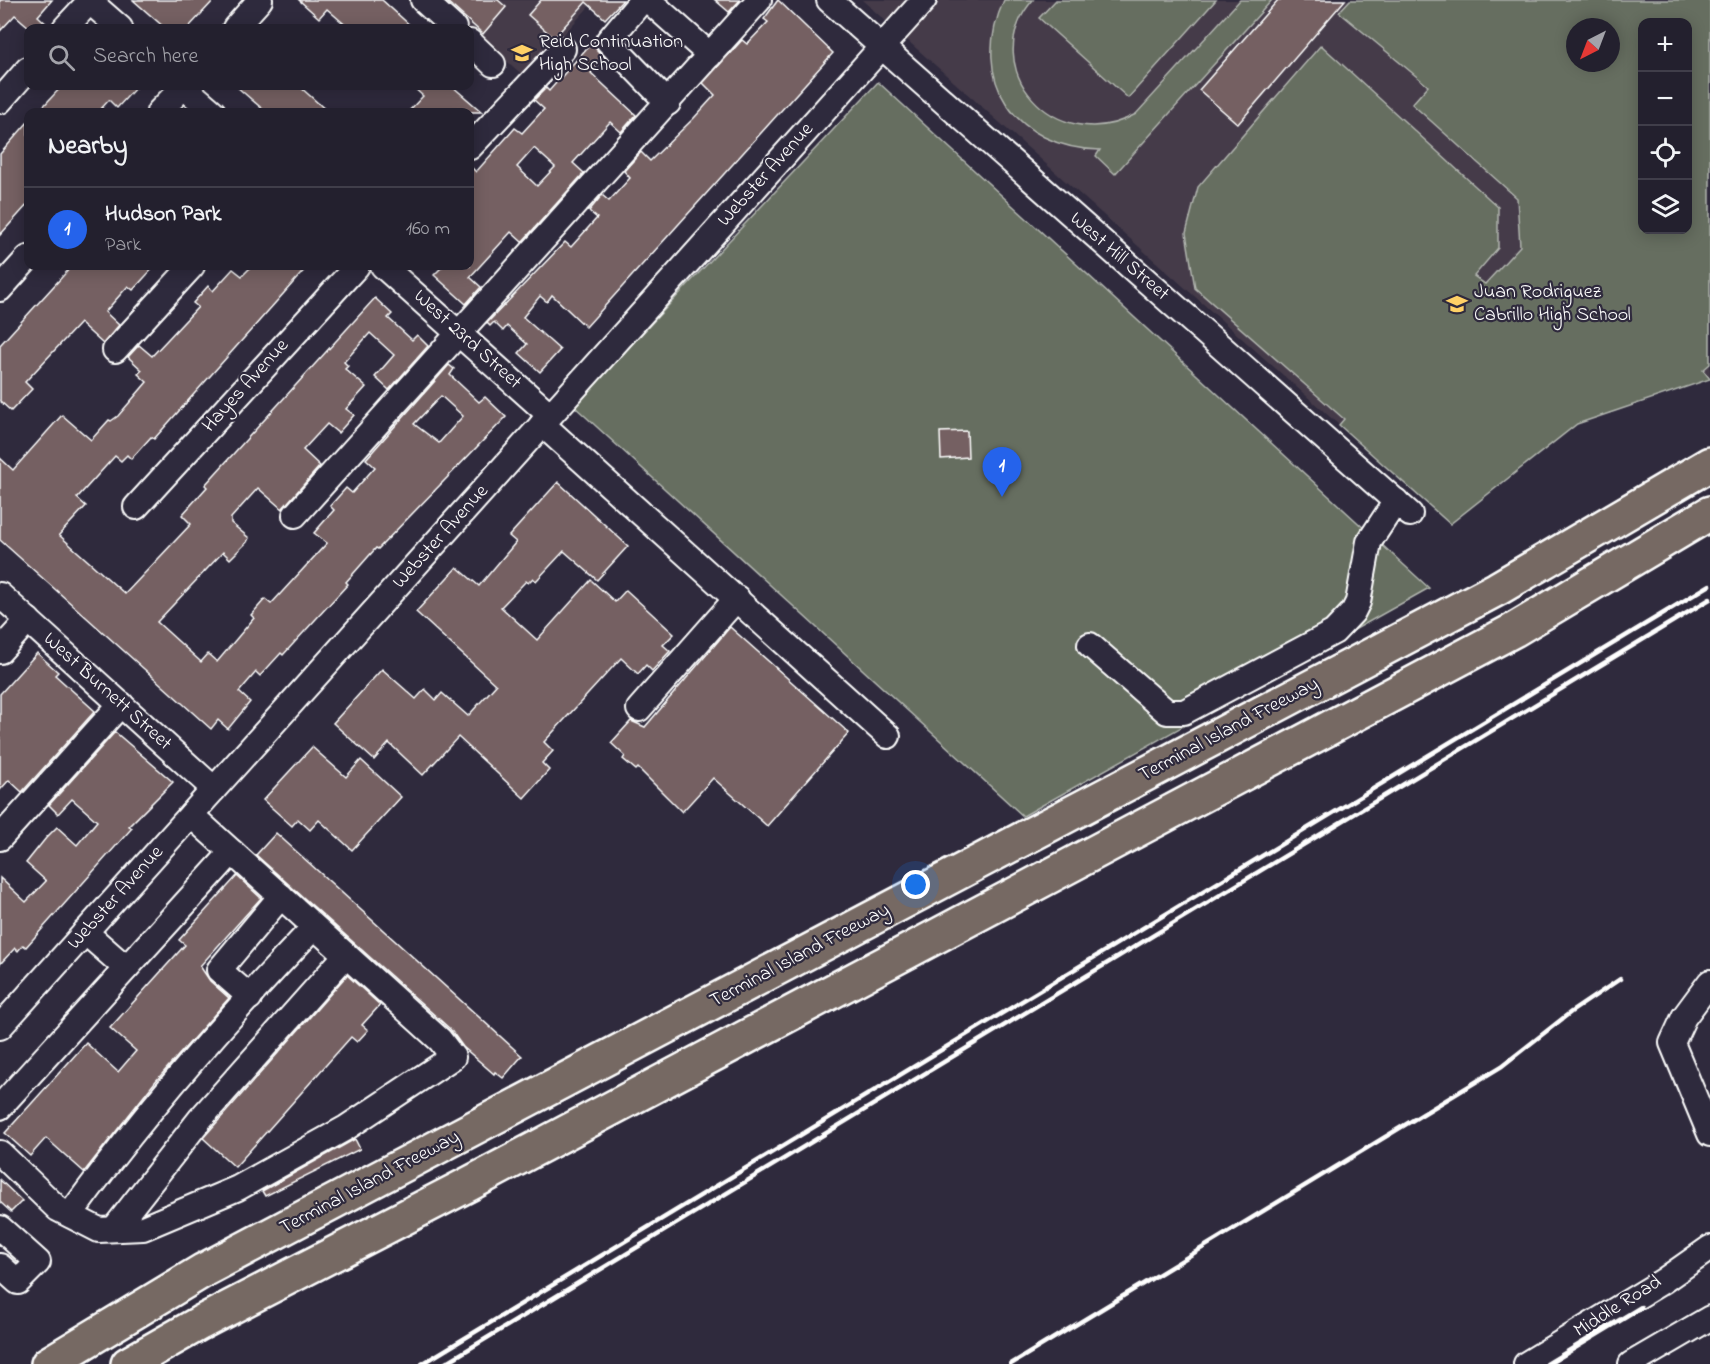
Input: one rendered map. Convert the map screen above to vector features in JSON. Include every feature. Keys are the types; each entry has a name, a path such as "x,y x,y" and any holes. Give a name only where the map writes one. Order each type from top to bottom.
{"highway":[{"name":"Terminal Island Freeway","path":"48,1364 204,1270 1497,589 1710,464"},
{"path":"128,1364 200,1323 469,1184 1514,630 1710,513"}],"street":[{"path":"69,24 90,0 116,24"},
{"path":"239,24 260,0"},
{"path":"423,0 450,24"},
{"path":"642,0 608,41 668,103"},
{"path":"648,0 710,55"},
{"path":"295,515 759,0"},
{"name":"West Hill Street","path":"829,0 1403,507 1369,542 1358,602 1353,612 1334,632 1184,712 1167,712 1090,645"},
{"name":"Webster Avenue","path":"0,1027 924,0"},
{"path":"474,46 493,64"},
{"path":"474,143 563,49"},
{"path":"0,100 24,73"},
{"path":"163,108 179,90"},
{"path":"188,90 208,108"},
{"path":"0,290 24,263"},
{"path":"116,351 188,270"},
{"name":"Hayes Avenue","path":"136,507 353,270"},
{"name":"West 23rd Street","path":"387,270 459,334 546,420 888,736"},
{"name":"West Burnett Street","path":"0,595 214,789"},
{"path":"639,709 737,598"},
{"path":"0,651 28,620"},
{"path":"0,838 121,704"},
{"path":"0,1153 58,1209 99,1230 143,1228 238,1188 346,1128 453,1058 440,1040 191,815"},
{"path":"0,1107 232,852"},
{"path":"250,997 219,970 280,896"},
{"path":"70,1215 136,1129 314,927"},
{"path":"85,932 126,968"},
{"path":"114,1229 201,1118 346,955"},
{"path":"1710,982 1684,1017 1672,1043 1710,1134"},
{"path":"0,1228 38,1262 18,1282 0,1266"},
{"name":"Middle Road","path":"1526,1364 1663,1281 1710,1248"},
{"path":"1630,1364 1710,1318"}],"shaded area":[{"name":"Reid Continuation High School","path":"436,0 595,0 525,77 474,33 474,24 464,24"},
{"name":"Juan Rodriguez Cabrillo High School","path":"862,0 1710,0 1710,379 1577,424 1450,524"}],"green space":[{"path":"1004,0 1033,0 1017,26 1013,52 1019,77 1032,99 1053,115 1078,124 1106,125 1136,114 1240,0 1272,0 1115,174 1096,156 1100,150 1070,146 1044,137 1023,123 1007,104 996,82 992,57 994,29"},
{"path":"1056,0 1216,0 1128,98 1039,18"},
{"name":"Juan Rodriguez Cabrillo High School","path":"1350,0 1710,0 1710,364 1703,370 1710,379 1577,424 1450,524 1339,425 1344,419 1195,288 1186,233 1198,187 1321,45 1498,207 1498,248 1474,276 1485,284 1520,246 1517,198 1412,104 1428,86 1339,12"},
{"path":"878,82 1429,588 1023,816 574,406"}],"building":[{"path":"0,0 52,0 38,16 47,24 25,24 15,15 0,31"},
{"path":"133,0 214,0 192,24 160,24"},
{"path":"299,0 382,0 409,24 344,24 327,9 319,18"},
{"path":"445,0 498,0 506,7 483,34"},
{"path":"541,0 623,0 605,19 586,2 554,38 528,15"},
{"path":"715,0 740,0 729,12"},
{"path":"778,0 833,53 586,327 552,295 547,302 540,296 523,317 560,350 540,372 519,353 527,344 507,326 503,331 494,322 490,326 487,323 565,242 571,247 597,218 589,211 602,195 609,201 630,178 624,171 641,152 650,161 715,95 703,83 742,40 747,44 768,22 764,19"},
{"path":"1278,0 1345,0 1238,124 1199,90"},
{"path":"594,40 597,50 605,58 591,73 636,115 621,132 610,122 573,163 584,173 522,242 511,232 470,277 481,287 466,304 434,275 439,270 474,270 474,170 476,172 515,128 522,133 544,109 534,100 546,88 549,91","holes":["534,148 555,167 537,186 517,167"]},
{"path":"58,90 133,90 117,108 109,100 102,108 42,108"},
{"path":"241,90 303,90 324,108 261,108"},
{"path":"416,90 457,90 482,112 474,112 474,108 412,108 423,96"},
{"path":"24,127 24,208 0,235 0,154"},
{"path":"68,270 151,270 133,290 128,286 105,312 119,325 103,344 80,323 25,382 32,389 11,411 0,401 0,345"},
{"path":"234,270 242,276 248,270 304,270 154,439 151,437 131,459 127,455 121,461 115,456 77,498 86,506 59,535 125,594 191,524 182,515 207,487 205,485 375,298 392,314 388,318 412,340 417,335 428,346 389,390 375,377 394,355 370,333 344,362 348,366 345,369 366,387 346,409 354,415 338,433 327,424 303,450 320,466 282,509 258,488 231,518 231,523 249,538 247,542 230,559 223,552 157,622 201,662 208,654 217,662 254,618 251,615 265,599 271,604 327,543 314,533 334,510 330,506 346,488 352,493 375,467 366,459 449,365 454,369 450,375 479,402 485,397 506,417 378,549 376,548 346,582 348,584 283,655 281,653 260,676 256,672 239,692 250,702 228,729 218,720 211,729 0,540 0,458 13,470 62,415 91,440 109,420 118,416 147,382 138,374 142,370 128,357 139,345 152,356 198,307 193,303 208,286 213,291","holes":["441,396 463,416 439,443 414,424"]},
{"path":"967,431 968,457 941,459 940,432"},
{"path":"558,482 628,546 597,580 564,551 536,581 533,578 528,583 526,581 501,607 537,640 591,580 615,602 626,590 674,634 663,645 670,651 652,671 646,665 638,674 621,658 544,742 553,751 542,763 549,770 524,798 458,737 423,775 389,743 374,760 333,723 382,669 416,699 425,689 436,700 442,693 468,716 496,685 416,612 457,567 479,586 516,542 509,536"},
{"path":"730,627 849,733 767,826 713,778 682,812 638,768 636,770 623,759 625,756 611,743 631,721 645,727"},
{"path":"37,653 58,672 55,675 95,711 22,792 9,780 0,790 0,694"},
{"path":"115,732 173,782 129,826 132,828 26,947 23,945 18,951 15,948 0,964 0,878 26,902 46,881 26,863 46,838 57,827 77,845 97,821 72,799 58,814 49,805"},
{"path":"312,747 346,777 361,760 401,797 352,850 319,820 310,830 298,819 292,826 263,800"},
{"path":"276,833 522,1056 503,1078 495,1072 494,1074 463,1047 450,1029 256,855"},
{"path":"237,876 261,898 200,966 210,981 229,998 155,1082 84,1172 46,1138 30,1156 5,1133 86,1043 118,1072 136,1051 110,1028 185,945 179,940"},
{"path":"347,975 380,1005 362,1025 368,1030 357,1042 351,1037 235,1167 203,1138"},
{"path":"355,1139 360,1149 265,1196 262,1191"},
{"path":"0,1180 22,1201 11,1212 0,1202"}],"railway":[{"path":"422,1364 1710,585"},
{"path":"444,1364 1710,599"},
{"path":"1011,1364 1502,1066 1571,1012 1620,979"},
{"path":"1547,1364 1641,1307"}],"place":[{"name":"Reid Continuation High School","path":"522,53"},
{"name":"Juan Rodriguez Cabrillo High School","path":"1457,304"},
{"name":"Hudson Park","path":"1002,497"}]}
